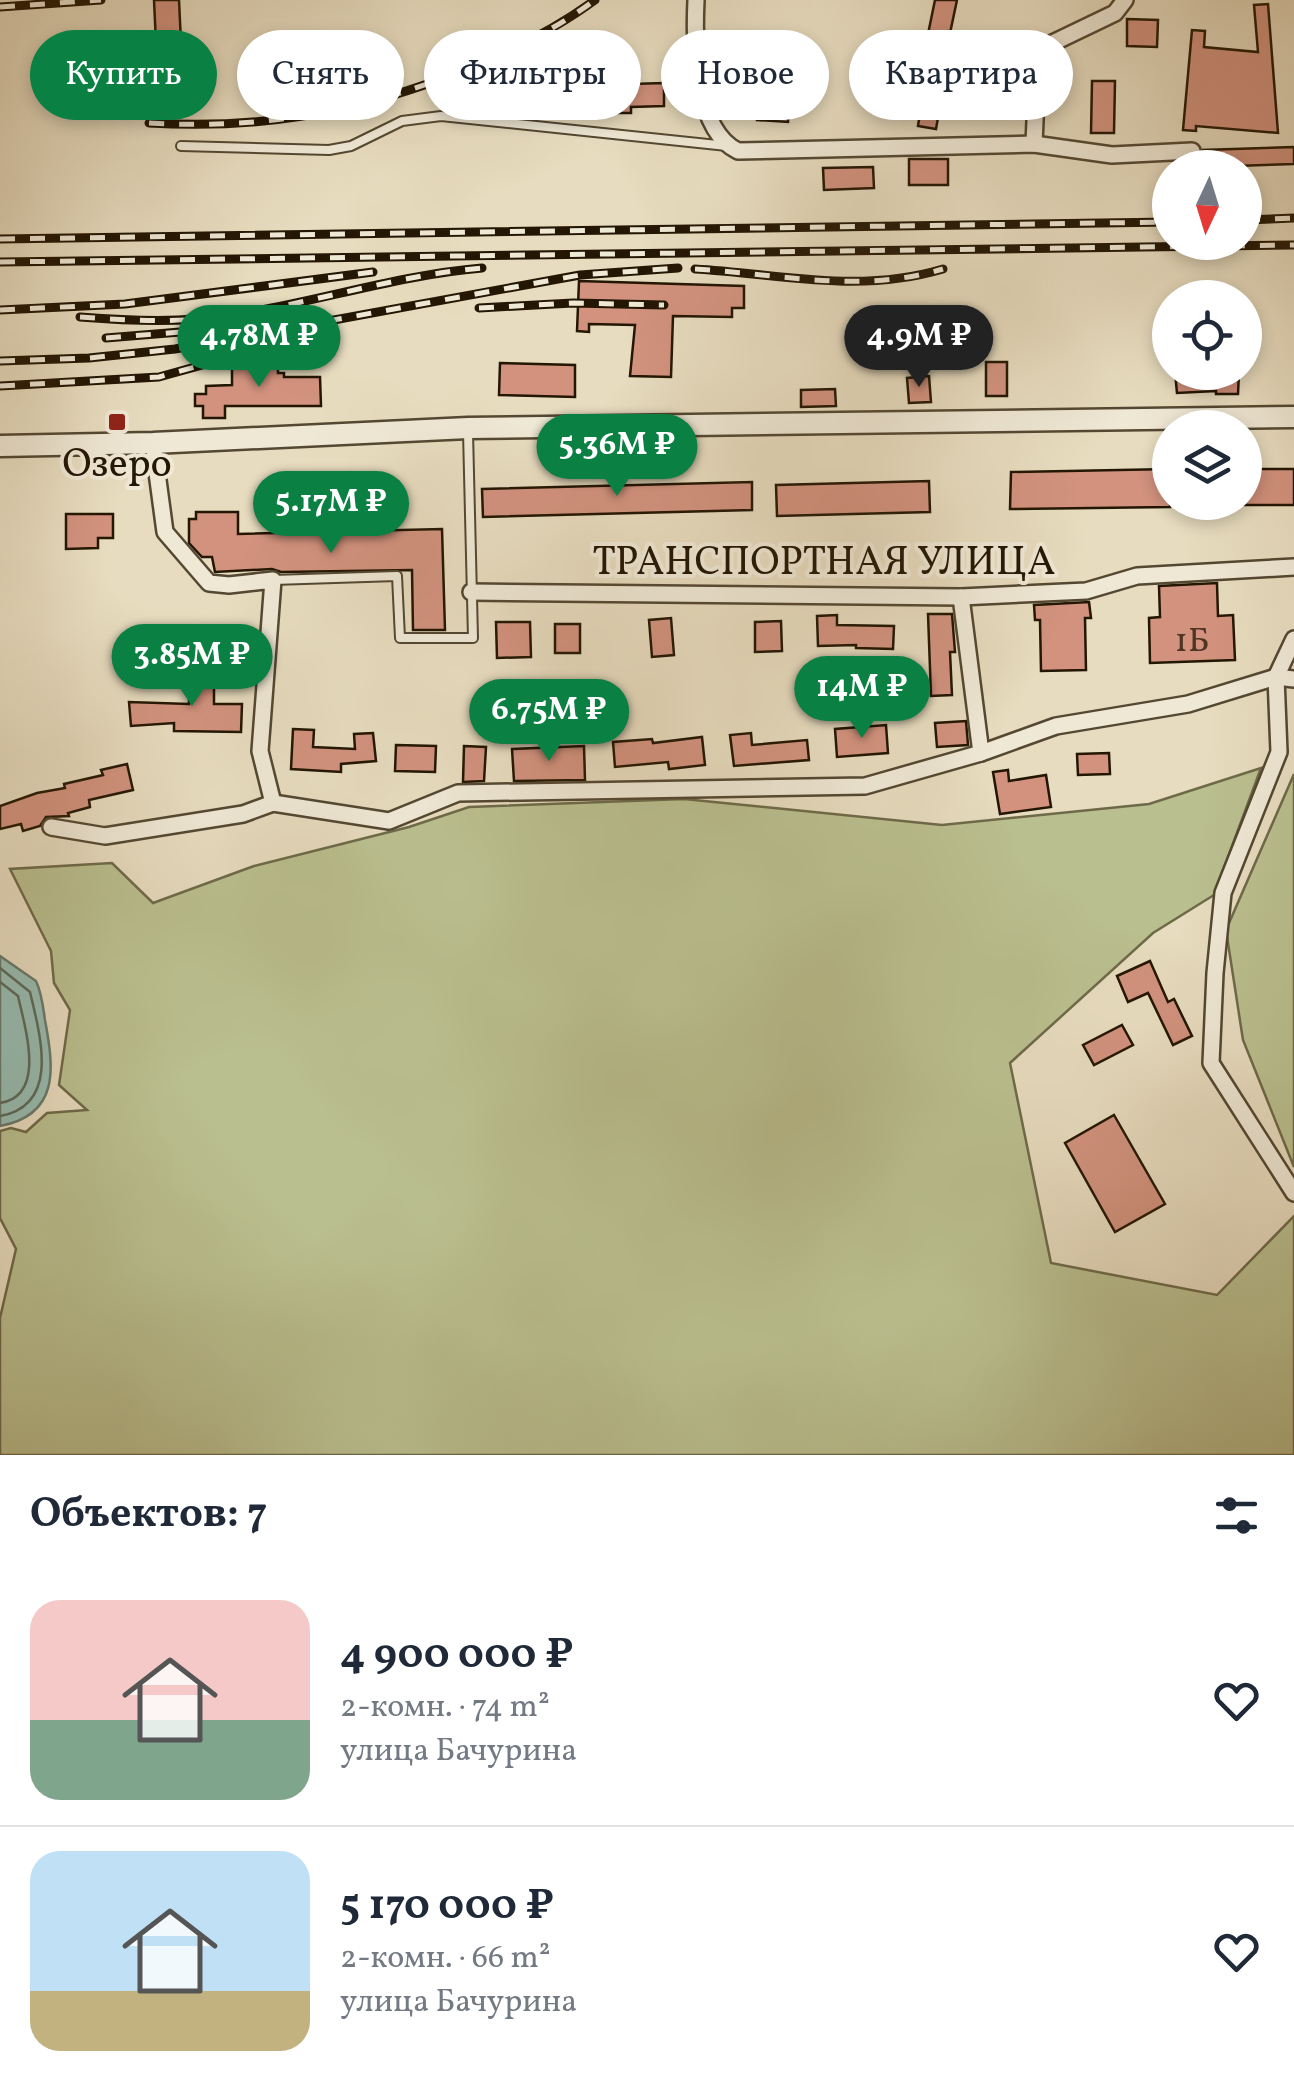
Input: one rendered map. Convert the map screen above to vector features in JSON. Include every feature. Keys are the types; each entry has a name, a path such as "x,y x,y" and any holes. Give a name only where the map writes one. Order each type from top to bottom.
{"street":[{"path":"696,0 696,64 711,121 727,146 750,152 1034,144 1112,155 1152,154"},
{"path":"1034,144 1038,50 1115,13 1125,0"},
{"path":"0,446 468,428 1294,417"},
{"path":"153,443 164,532 209,583 274,580 260,751 273,803"},
{"name":"ТРАНСПОРТНАЯ УЛИЦА","path":"471,592 961,596 1086,591 1137,576 1294,567"},
{"path":"961,596 982,753"},
{"path":"1294,639 1276,677 1279,752 1223,892 1211,1063 1294,1193"},
{"path":"51,827 106,836 243,814 273,803 389,821 458,793 865,786 982,753 1056,726 1188,704 1276,677 1294,678"}],"lane":[{"path":"181,146 329,150 351,146 402,121 441,116 727,146"},
{"path":"696,142 711,121"},
{"path":"274,580 397,576 400,638 473,638 468,428"}],"green space":[{"path":"1261,768 1214,895 1153,933 1010,1063 1051,1263 1217,1295 1294,1216 1294,1455 0,1455 0,1318 16,1249 0,1218 0,1131 11,1128 26,1132 47,1113 87,1110 59,1085 70,1010 54,983 51,951 10,869 112,863 153,903 254,866 409,827 469,807 684,799 942,825 1149,804"},
{"path":"1294,774 1294,1167 1243,1040 1226,930"}],"water":[{"path":"0,956 36,981 51,1072 43,1100 34,1112 0,1126"}],"building":[{"path":"154,0 179,0 180,30 155,30"},
{"path":"935,0 957,0 951,30 929,30"},
{"path":"1268,4 1278,133 1196,126 1196,131 1183,130 1192,30 1205,31 1204,47 1258,52 1254,5"},
{"path":"1127,19 1158,20 1157,47 1127,46"},
{"path":"1092,81 1115,81 1114,133 1091,133"},
{"path":"661,83 661,106 641,107 641,84"},
{"path":"919,120 938,120 936,129 918,126"},
{"path":"1294,147 1294,164 1262,165 1262,150 1203,150"},
{"path":"909,159 948,159 948,185 909,185"},
{"path":"873,167 874,188 824,190 823,168"},
{"path":"579,281 744,286 744,308 732,308 732,317 673,316 671,377 630,376 635,325 589,324 589,332 577,331"},
{"path":"243,360 274,360 274,367 284,377 320,377 321,406 225,406 225,418 203,418 203,406 195,406 195,394 206,394 206,386 232,385 232,367"},
{"path":"986,362 1007,362 1007,396 986,396"},
{"path":"500,363 575,365 575,397 499,395"},
{"path":"929,376 931,402 909,403 907,378"},
{"path":"835,389 836,406 801,407 801,390"},
{"path":"1177,390 1238,390 1238,394"},
{"path":"1152,469 1152,507 1010,509 1011,472"},
{"path":"1262,469 1294,469 1294,505 1262,505"},
{"path":"929,481 930,512 777,516 776,485"},
{"path":"752,482 752,510 483,517 482,489"},
{"path":"196,512 238,512 238,534 442,529 445,630 413,630 412,570 215,572 212,557 202,557 189,543 189,519 196,519"},
{"path":"66,514 113,514 113,538 98,538 98,548 66,549"},
{"path":"1217,583 1218,616 1233,615 1235,660 1150,663 1149,618 1160,617 1159,586"},
{"path":"1089,602 1091,618 1085,618 1086,670 1041,671 1040,620 1035,620 1034,605"},
{"path":"928,614 952,614 952,695 931,696"},
{"path":"837,615 837,625 894,626 893,649 818,646 817,616"},
{"path":"671,618 674,655 652,657 649,620"},
{"path":"781,621 782,651 755,652 755,622"},
{"path":"496,622 530,622 531,657 497,658"},
{"path":"555,624 580,624 580,653 555,653"},
{"path":"189,669 214,669 214,704 242,704 241,732 174,731 174,723 131,726 129,702 189,704"},
{"path":"966,721 968,745 937,747 935,723"},
{"path":"886,725 888,753 837,757 835,729"},
{"path":"293,729 314,730 313,747 355,749 354,734 373,733 376,761 341,764 341,772 291,769"},
{"path":"751,733 752,745 807,740 809,760 734,766 730,735"},
{"path":"702,737 705,765 669,769 668,762 615,767 613,742 652,739 653,743"},
{"path":"396,745 436,746 435,772 395,771"},
{"path":"464,746 486,747 484,781 463,782"},
{"path":"584,746 585,780 514,781 512,749"},
{"path":"1109,753 1110,774 1078,775 1077,754"},
{"path":"127,764 133,790 89,800 90,807 68,813 69,816 46,817 40,826 23,831 21,824 0,829 0,806 65,788 64,784 103,775 101,770"},
{"path":"1008,770 1009,781 1046,775 1051,807 1000,814 993,772"},
{"path":"1150,961 1168,1002 1174,999 1192,1036 1173,1045 1148,993 1128,1002 1117,976"},
{"path":"1122,1025 1133,1045 1094,1065 1083,1045"},
{"path":"1114,1115 1165,1204 1115,1232 1065,1143"}],"railway":[{"path":"0,7 101,0"},
{"path":"149,123 263,121 371,101 444,78 503,53 595,0"},
{"path":"1262,219 1294,218"},
{"path":"0,239 1152,222"},
{"path":"0,262 1294,245"},
{"path":"80,317 215,318 419,276 482,268"},
{"path":"0,361 89,358 175,349 580,275 678,268"},
{"path":"695,269 850,281 943,269"},
{"path":"0,310 125,304 373,272"},
{"path":"479,308 573,303 664,305"},
{"path":"106,338 205,330"},
{"path":"0,386 159,377 292,340"}],"place":[{"name":"Озеро","path":"117,422"}]}
